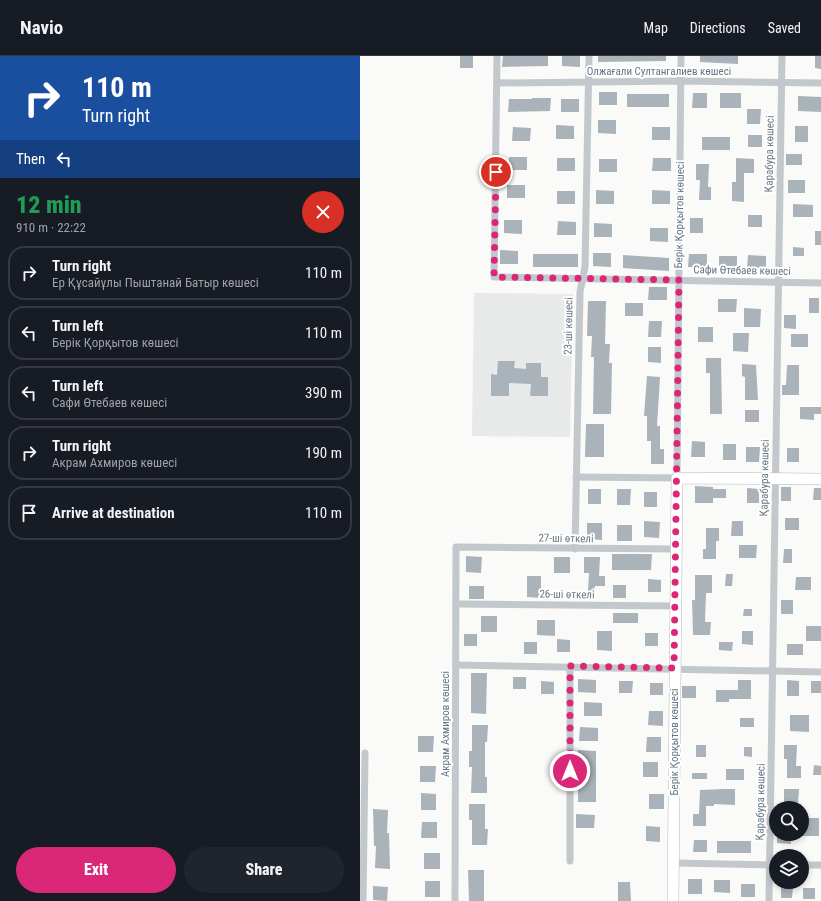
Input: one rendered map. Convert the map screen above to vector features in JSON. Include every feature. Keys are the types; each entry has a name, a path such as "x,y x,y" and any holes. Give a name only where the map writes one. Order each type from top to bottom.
{"street":[{"path":"497,56 497,83"},
{"name":"23-шi көшесi","path":"574,549 580,292 585,267 589,56"},
{"name":"Берік Қорқытов көшесі","path":"673,901 674,668 676,606 681,56"},
{"name":"Қарабура көшесі","path":"773,849 772,672 782,56"},
{"name":"Олжағали Султангалиев көшесі","path":"497,83 589,81 821,83"},
{"name":"Сафи Өтебаев көшесі","path":"497,83 494,277 821,283"},
{"path":"576,476 821,479"},
{"name":"27-ші өткелі","path":"456,547 676,549"},
{"name":"Акрам Ахмиров көшесі","path":"455,901 457,665 456,547"},
{"name":"26-ші өткелі","path":"457,604 676,606"},
{"path":"457,665 821,672"},
{"path":"570,666 570,861"},
{"path":"363,901 365,753"},
{"path":"673,863 769,865"},
{"path":"809,865 821,865"},
{"name":"Қарабура көшесі","path":"769,901 770,889"}],"shaded area":[{"path":"474,293 573,294 570,437 472,436"}],"building":[{"path":"460,56 473,56 473,68 460,68"},
{"path":"503,56 548,56 548,66 502,67"},
{"path":"562,56 580,56 580,67 562,66"},
{"path":"598,56 666,56 666,61 598,62"},
{"path":"700,56 738,56 738,64 700,62"},
{"path":"815,56 821,56 821,69 815,68"},
{"path":"599,92 617,92 617,105 599,105"},
{"path":"693,93 707,93 707,108 692,108"},
{"path":"720,93 741,93 741,108 720,108"},
{"path":"627,94 669,94 669,107 627,107"},
{"path":"798,96 821,97 821,112 798,111"},
{"path":"551,98 550,111 508,112 509,99"},
{"path":"561,99 579,99 579,112 561,112"},
{"path":"747,109 761,109 760,124 747,124"},
{"path":"598,120 616,120 616,134 598,133"},
{"path":"556,125 574,126 574,139 556,139"},
{"path":"795,126 808,126 808,142 795,142"},
{"path":"513,127 531,128 530,141 512,141"},
{"path":"652,127 670,127 670,140 652,140"},
{"path":"748,135 762,135 762,147 748,147"},
{"path":"702,137 730,137 730,150 702,150"},
{"path":"786,154 802,154 802,165 786,165"},
{"path":"509,157 527,157 527,170 509,170"},
{"path":"557,158 575,158 575,171 557,171"},
{"path":"653,158 671,158 671,171 652,171"},
{"path":"736,158 754,159 754,173 744,173 744,202 732,201 732,182 736,182"},
{"path":"599,159 617,159 617,172 599,172"},
{"path":"696,164 709,164 708,187 711,187 711,200 699,200 700,180 696,180"},
{"path":"788,180 805,180 805,193 788,193"},
{"path":"507,185 525,185 525,198 507,198"},
{"path":"596,190 614,191 614,204 596,204"},
{"path":"652,190 670,191 670,204 652,204"},
{"path":"557,191 575,191 575,204 557,204"},
{"path":"793,204 813,205 813,217 793,217"},
{"path":"748,215 762,215 762,227 748,227"},
{"path":"690,218 703,218 703,233 690,233"},
{"path":"504,220 522,220 522,234 504,233"},
{"path":"558,221 576,222 576,235 557,235"},
{"path":"594,223 612,224 612,237 594,237"},
{"path":"650,228 668,228 668,242 650,241"},
{"path":"815,231 821,231 821,245 815,245"},
{"path":"793,247 804,248 804,256 793,256"},
{"path":"500,250 518,251 518,264 500,264"},
{"path":"593,253 611,253 611,267 593,266"},
{"path":"533,254 578,254 578,267 533,267"},
{"path":"689,254 707,254 707,267 688,267"},
{"path":"623,255 669,258 669,271 623,268"},
{"path":"748,255 766,256 766,269 747,268"},
{"path":"719,256 737,256 737,269 719,269"},
{"path":"649,287 667,287 667,300 648,300"},
{"path":"809,298 819,298 819,313 809,313"},
{"path":"718,299 737,299 736,312 718,312"},
{"path":"588,301 606,301 605,344 610,344 609,363 612,363 611,414 593,414 594,357 591,357 592,336 587,336"},
{"path":"625,303 643,303 643,316 625,316"},
{"path":"744,308 761,309 760,327 744,327"},
{"path":"784,315 796,315 796,329 784,328"},
{"path":"649,321 662,321 661,337 648,337"},
{"path":"698,327 713,327 713,342 698,342"},
{"path":"733,333 749,333 748,352 733,351"},
{"path":"791,334 808,334 808,347 791,347"},
{"path":"648,347 661,347 661,363 648,362"},
{"path":"706,358 721,358 722,414 710,414 710,373 706,373"},
{"path":"498,361 515,361 514,368 526,369 526,363 541,363 541,377 548,377 548,396 530,396 531,384 509,383 509,396 491,396 491,374 497,375"},
{"path":"742,364 756,365 758,400 745,400 745,377 742,376"},
{"path":"787,365 799,365 799,395 782,395 782,385 786,385"},
{"path":"647,376 660,377 657,426 660,426 660,449 664,449 664,464 651,464 651,441 647,441 647,416 644,416"},
{"path":"800,407 821,407 821,414 814,414 814,420 800,419"},
{"path":"745,410 759,410 759,422 745,422"},
{"path":"586,424 604,424 604,457 585,457"},
{"path":"692,441 705,442 705,457 691,457"},
{"path":"723,444 736,444 736,460 723,460"},
{"path":"746,447 760,447 759,462 746,462"},
{"path":"787,448 799,448 799,462 787,462"},
{"path":"695,486 713,487 713,489 726,489 726,498 713,498 713,503 695,503"},
{"path":"781,487 791,487 791,501 781,501"},
{"path":"747,488 759,489 759,503 747,503"},
{"path":"814,488 821,488 821,500 813,500"},
{"path":"588,489 601,489 601,504 588,504"},
{"path":"617,489 631,489 630,505 617,505"},
{"path":"644,492 657,492 657,507 644,507"},
{"path":"785,518 799,518 799,530 785,530"},
{"path":"644,521 660,522 659,538 644,537"},
{"path":"732,521 743,521 743,536 731,536"},
{"path":"587,523 602,523 602,540 587,539"},
{"path":"617,525 632,525 632,541 617,541"},
{"path":"706,528 719,528 719,541 716,541 716,559 703,559 703,549 706,549"},
{"path":"739,545 757,545 756,558 739,558"},
{"path":"784,549 792,549 792,563 783,563"},
{"path":"612,554 652,554 651,570 612,570"},
{"path":"466,556 482,557 481,573 466,572"},
{"path":"554,557 570,557 570,573 554,573"},
{"path":"584,557 600,557 599,576 605,576 605,586 595,586 594,591 588,591 589,573 584,573"},
{"path":"726,574 733,574 732,586 725,586"},
{"path":"695,575 712,575 712,593 706,593 705,622 711,622 710,635 693,635 692,600 695,600"},
{"path":"527,576 541,576 541,598 527,597"},
{"path":"796,577 811,577 811,590 795,590"},
{"path":"648,579 661,580 661,592 648,592"},
{"path":"613,585 626,585 626,598 613,598"},
{"path":"469,586 484,586 484,599 469,599"},
{"path":"781,600 793,600 793,614 781,614"},
{"path":"744,609 752,609 752,616 743,616"},
{"path":"613,613 638,613 638,623 613,623"},
{"path":"481,616 497,616 497,632 481,632"},
{"path":"537,620 555,620 555,636 537,635"},
{"path":"806,626 821,626 821,641 806,641"},
{"path":"597,631 612,631 612,651 597,650"},
{"path":"742,631 753,631 753,645 742,644"},
{"path":"645,633 658,633 658,646 645,646"},
{"path":"464,634 477,634 477,646 464,646"},
{"path":"557,639 570,640 570,652 557,652"},
{"path":"524,642 537,642 537,654 524,654"},
{"path":"719,642 733,642 732,651 719,650"},
{"path":"787,644 803,644 803,655 787,655"},
{"path":"471,673 487,673 486,714 471,713"},
{"path":"513,677 526,677 526,689 513,689"},
{"path":"578,679 596,680 596,693 578,692"},
{"path":"738,680 751,680 751,699 729,699 729,702 716,702 716,690 738,690"},
{"path":"787,680 799,681 799,696 787,696"},
{"path":"541,681 554,682 554,694 541,694"},
{"path":"619,681 633,681 632,693 619,693"},
{"path":"811,681 821,681 821,693 811,693"},
{"path":"650,683 663,683 663,695 650,695"},
{"path":"682,686 696,686 696,698 682,698"},
{"path":"584,702 602,703 602,716 584,716"},
{"path":"649,711 663,711 663,726 648,725"},
{"path":"790,715 809,715 809,732 790,731"},
{"path":"740,718 754,718 754,727 740,727"},
{"path":"472,725 488,725 487,742 485,742 485,777 487,777 487,793 471,793 472,767 469,767 469,751 472,751"},
{"path":"580,727 598,728 598,741 579,741"},
{"path":"418,736 434,736 433,752 418,752"},
{"path":"647,737 661,737 661,752 646,752"},
{"path":"696,745 706,745 706,757 696,757"},
{"path":"784,745 797,745 796,766 801,766 801,778 787,778 787,759 784,759"},
{"path":"744,747 752,747 752,757 744,756"},
{"path":"578,750 596,751 596,802 578,802"},
{"path":"643,762 658,762 658,777 643,777"},
{"path":"814,765 821,766 821,775 813,775"},
{"path":"420,766 436,766 435,782 420,782"},
{"path":"726,769 744,769 744,780 726,780"},
{"path":"692,773 707,773 707,779 692,779"},
{"path":"735,789 735,805 714,804 714,806 706,806 706,826 693,826 693,814 699,814 700,790"},
{"path":"784,789 799,789 798,801 784,801"},
{"path":"421,793 436,794 436,810 421,810"},
{"path":"649,794 664,794 664,809 649,809"},
{"path":"469,804 485,804 485,829 488,829 487,845 472,845 472,820 469,820"},
{"path":"373,809 388,810 387,833 389,833 390,869 375,868 376,846 374,846"},
{"path":"576,814 595,815 594,828 576,828"},
{"path":"809,818 819,818 819,836 809,836"},
{"path":"422,822 437,822 437,838 421,838"},
{"path":"646,826 660,827 660,842 646,841"},
{"path":"694,840 707,840 707,852 693,852"},
{"path":"717,841 751,841 751,853 717,853"},
{"path":"777,841 791,841 791,844 777,843"},
{"path":"424,853 440,853 440,869 424,869"},
{"path":"468,870 484,870 484,901 469,901"},
{"path":"688,879 702,879 702,894 688,894"},
{"path":"714,880 730,880 730,893 714,892"},
{"path":"425,881 440,881 440,897 425,897"},
{"path":"618,882 630,882 631,901 618,901"},
{"path":"741,884 755,884 755,897 741,897"},
{"path":"373,886 388,887 387,901 373,900"},
{"path":"815,888 815,899 803,899 803,889"},
{"path":"781,889 793,889 792,898 781,898"}],"route":[{"path":"496,172 494,277 679,280 676,606 674,668 570,666 570,771"}]}
